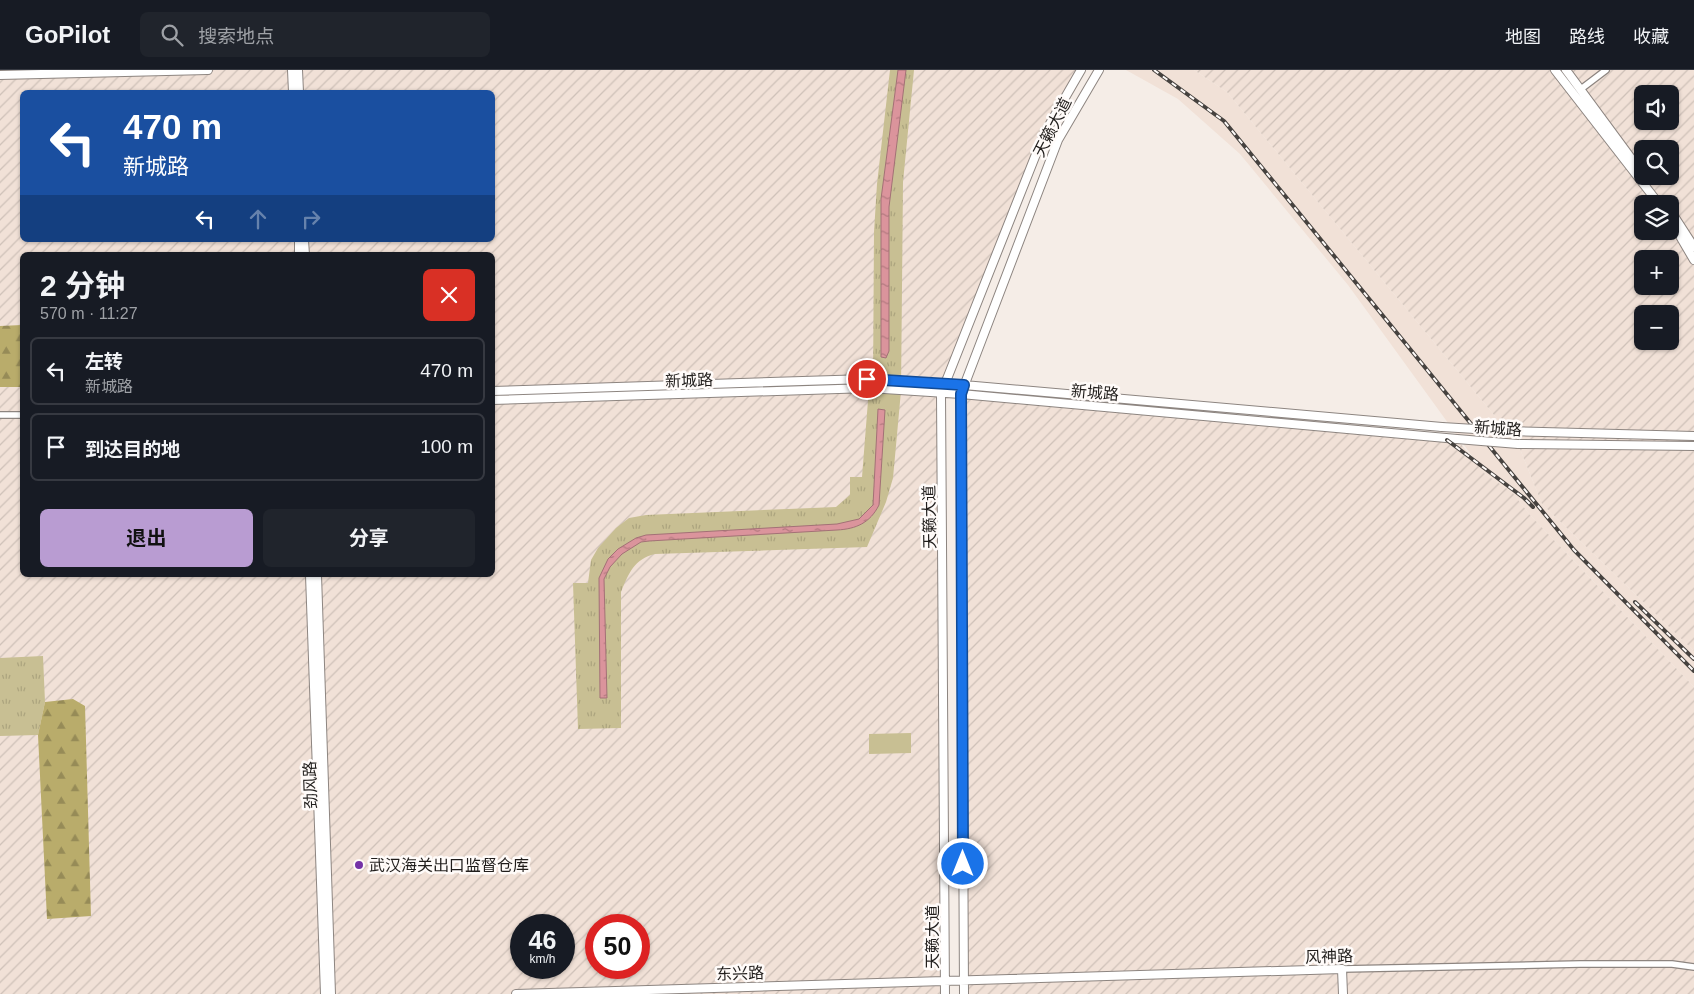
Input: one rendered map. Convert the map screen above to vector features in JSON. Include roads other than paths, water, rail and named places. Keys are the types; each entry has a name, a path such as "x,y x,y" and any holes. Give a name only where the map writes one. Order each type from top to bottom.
{"main road":[{"path":"0,76 208,70"},
{"path":"292,70 293,90"},
{"path":"298,70 299,90"},
{"name":"天籁大道","path":"945,994 941,394 1044,134 1081,70"},
{"name":"天籁大道","path":"964,994 961,394 1058,140 1099,70"},
{"path":"1555,70 1653,195"},
{"path":"1566,70 1634,162"},
{"path":"1679,224 1694,247"},
{"path":"1679,234 1694,260"},
{"name":"新城路","path":"495,391 867,379 964,385 1442,427 1508,431 1694,436"},
{"name":"新城路","path":"495,400 869,388 961,394 1518,444 1694,446"},
{"name":"劲风路","path":"310,577 324,994"},
{"name":"劲风路","path":"316,577 331,994"},
{"path":"1342,969 1343,994"},
{"name":"风神路","path":"964,981 1342,969"},
{"name":"东兴路","path":"516,994 945,980 964,981"}],"street":[{"path":"1581,89 1606,70"},
{"path":"0,415 20,415"},
{"name":"风神路","path":"1342,969 1580,964 1672,964 1694,967"}],"water":[{"path":"898,70 906,70 889,207 889,351 886,358 881,357 881,199"},
{"path":"878,409 885,410 879,505 867,521 862,524 837,530 641,542 622,554 610,567 604,579 607,698 600,698 599,578 608,559 618,549 636,538 646,535 837,524 859,519 873,505"}],"railway":[{"path":"1154,70 1224,121 1574,550 1694,671"},
{"path":"1447,440 1524,498 1533,507"},
{"path":"1635,602 1694,659"}],"place":[{"name":"武汉海关出口监督仓库","path":"359,865"}]}
